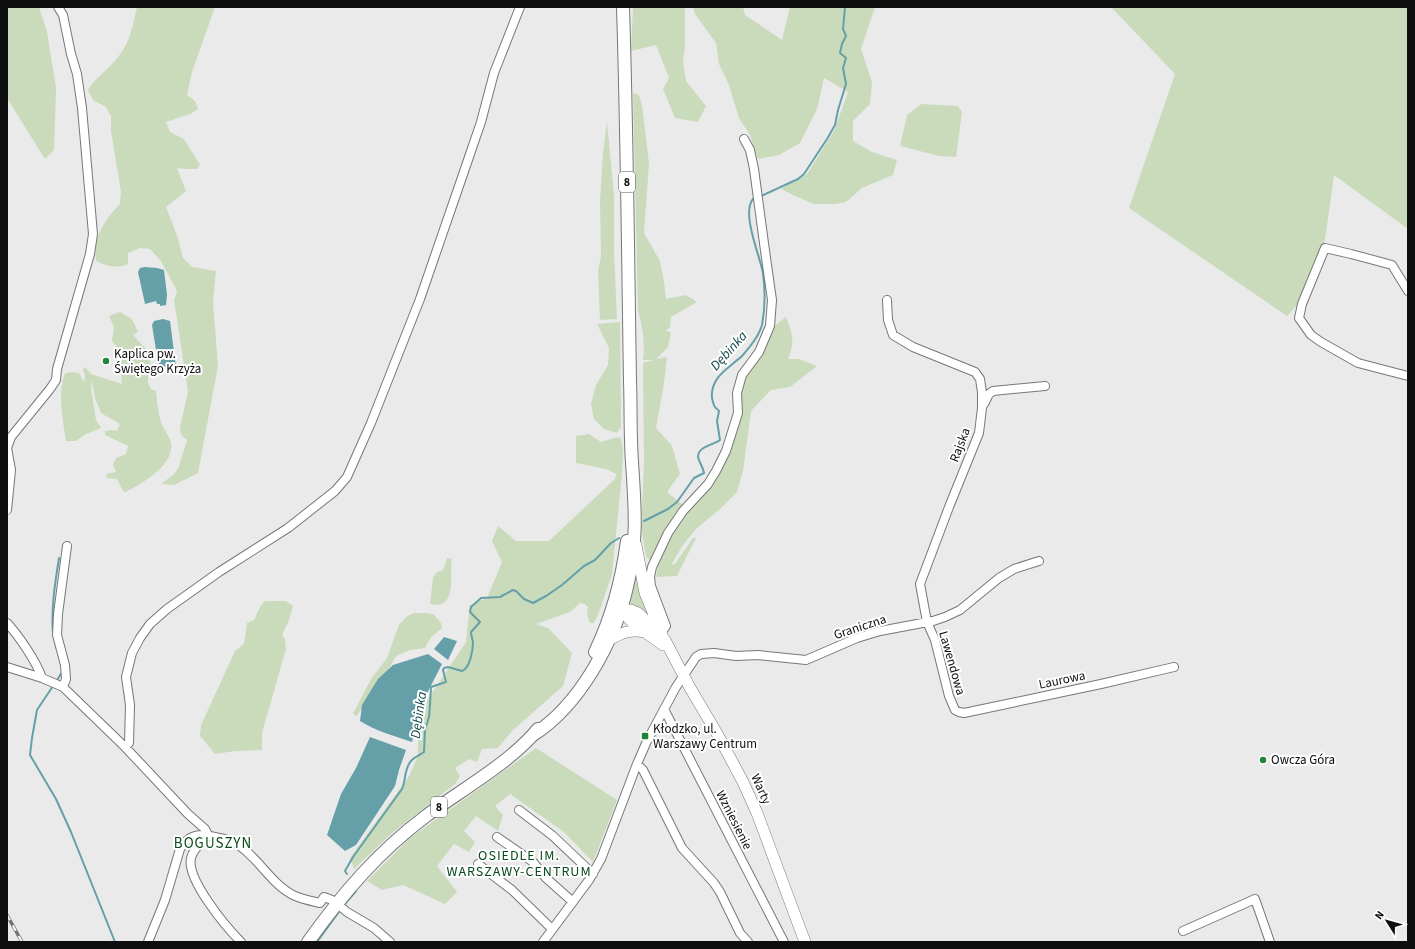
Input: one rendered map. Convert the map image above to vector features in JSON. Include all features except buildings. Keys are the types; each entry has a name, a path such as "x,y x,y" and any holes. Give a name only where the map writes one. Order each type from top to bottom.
{"highway":[{"name":"8","path":"556,714 591,658 617,609 630,577 635,542 632,521 623,7"},
{"name":"8","path":"308,942 339,900 367,868 388,848 422,819 499,764 533,736 556,714 585,680 609,640 617,609 623,564 632,521"}],"main road":[{"path":"635,542 645,593 663,636"},
{"name":"Warty","path":"617,609 631,610 638,613 663,636 731,758 752,801 805,942"},
{"name":"Warty","path":"617,609 644,632 660,643 673,656"},
{"path":"609,640 626,632 638,630 644,632"}],"street":[{"path":"7,510 11,470 7,448 11,437 17,428 44,397 56,380 57,369 90,254 93,234 81,101 63,15 58,7"},
{"path":"125,747 129,743 130,705 126,677 129,662 140,638 150,624 167,609 219,572 288,528 335,491 347,477 420,299 470,157 494,73 520,7"},
{"path":"663,636 666,626 651,586 650,577 652,567 668,533 683,511 708,484 716,472 726,451 738,413 737,393 742,375 759,352 770,326 772,300 754,169 750,150 744,139"},
{"path":"1408,291 1392,265 1325,248 1302,304 1299,318 1311,335 1358,363 1408,376"},
{"name":"Rajska","path":"888,300 888,320 893,335 919,349 975,372 980,379 982,392 979,433 951,500 920,584 927,622"},
{"path":"982,408 989,394 993,390 1045,386"},
{"path":"63,687 66,679 65,665 57,635 67,546"},
{"name":"Graniczna","path":"684,676 696,657 701,654 758,655 806,660 857,638 945,617 960,610 999,578 1014,569 1039,561"},
{"path":"7,622 32,658 40,671 42,678"},
{"name":"Lawendowa","path":"927,622 935,640 949,696 955,710"},
{"path":"7,667 42,678 63,687 125,747 188,814 205,829 208,835"},
{"name":"Laurowa","path":"955,710 964,713 1000,706 1174,667"},
{"path":"543,942 593,874 601,859 637,764 664,709 684,676"},
{"name":"Wzniesienie","path":"664,709 784,942"},
{"path":"637,764 643,770 682,848 720,892 740,933 748,942"},
{"path":"519,810 553,836 593,874"},
{"path":"148,942 165,900 180,849 184,843 194,835 208,835 226,839 237,844 294,896 320,903 324,897 332,900"},
{"path":"208,835 191,858 192,873 212,908 229,930 241,942"},
{"path":"498,837 532,862 546,878 573,902"},
{"path":"478,864 512,890 552,929"},
{"path":"1183,931 1256,899 1270,942"},
{"path":"341,907 374,928 390,942"}],"green space":[{"path":"7,7 39,7 47,32 56,88 54,150 45,159 7,98"},
{"path":"137,7 215,7 192,72 187,95 195,101 198,109 190,114 166,122 170,132 184,139 200,165 197,169 177,168 186,191 166,207 178,238 183,258 192,267 216,271 213,302 218,366 198,473 174,485 161,484 178,469 187,440 181,435 180,427 188,392 174,300 177,291 161,261 150,249 140,248 128,253 128,264 124,266 112,266 96,261 96,245 98,237 109,216 120,204 121,192 111,131 111,116 106,107 93,100 88,90 122,52 130,34"},
{"path":"633,7 685,7 685,45 683,62 686,81 706,106 698,122 675,118 663,89 669,78 656,45 631,51"},
{"path":"693,7 743,7 745,15 782,40 790,7 875,7 861,49 872,82 870,104 853,121 853,141 872,152 897,160 893,175 862,188 846,202 836,204 814,204 781,189 807,174 834,131 848,92 824,78 817,109 800,143 779,155 758,159 750,135 739,118 729,85 719,64 716,43 695,14"},
{"path":"1111,7 1408,7 1408,229 1334,175 1324,247 1300,302 1287,316 1129,208 1175,74"},
{"path":"633,93 639,95 642,105 649,164 644,233 660,261 666,299 686,295 697,302 671,317 670,328 666,330 671,333 668,347 656,359 667,357 656,428 672,446 680,474 667,492 684,506 665,532 650,560 646,557 641,527 644,463 643,363 653,360 643,360 643,336 638,311"},
{"path":"921,104 958,106 962,112 956,157 939,156 900,146 907,115"},
{"path":"607,121 614,195 614,251 617,319 600,320 598,271 601,256 600,201"},
{"path":"120,312 132,319 138,332 133,335 146,349 153,370 148,375 148,383 151,389 156,391 160,418 171,443 171,451 168,459 156,473 125,492 117,479 107,478 106,474 116,472 113,465 116,458 126,454 128,446 105,435 105,431 117,431 120,424 101,413 95,398 92,381 91,388 96,420 101,428 86,434 76,441 66,441 61,398 61,390 65,373 79,373 84,382 85,376 83,369 85,367 91,374 122,384 119,350 112,341 114,327 109,316"},
{"path":"786,317 792,338 792,347 788,359 799,359 817,366 790,387 771,390 751,411 743,471 737,492 720,509 695,530 683,545 671,565 675,564 693,538 696,538 677,576 656,577 660,556 671,535 686,512 719,472 740,392 746,376 773,327"},
{"path":"620,322 621,427 617,433 604,429 594,419 591,404 596,385 608,365 609,348 597,324"},
{"path":"589,434 601,442 618,437 621,438 623,451 622,475 612,574 594,623 590,623 587,614 588,607 585,604 580,603 570,612 536,624 548,628 572,653 563,686 512,731 498,748 482,749 477,762 469,759 455,768 460,776 455,784 392,833 354,869 350,858 409,776 418,756 418,714 466,642 470,605 487,598 502,562 492,541 498,526 516,541 549,541 615,479 616,474 606,469 576,463 576,436"},
{"path":"636,555 653,620 625,607"},
{"path":"447,558 452,559 451,582 448,597 445,602 439,605 430,604 433,578 437,572 443,570"},
{"path":"265,601 286,601 293,606 289,620 282,635 285,639 286,649 262,733 262,750 235,751 215,754 200,736 201,725 235,651 244,644 247,623 254,620 260,607"},
{"path":"414,613 433,614 441,623 442,628 431,637 425,648 410,650 396,656 357,716 353,714 371,679 387,658 399,625 406,617"},
{"path":"536,748 617,800 593,862 564,832 510,794 495,806 503,815 498,831 476,816 464,831 475,842 469,852 454,844 437,866 457,892 445,904 403,885 382,890 367,881 410,838"}],"water":[{"path":"145,267 164,270 167,295 166,305 160,306 160,304 157,304 156,301 145,304 138,272 140,268"},
{"path":"163,319 170,321 176,367 161,367 158,362 152,325 154,321"},
{"path":"444,637 457,641 448,660 434,649"},
{"path":"428,654 442,664 421,705 412,742 366,725 360,721 362,705 378,679 393,665"},
{"path":"370,737 406,750 395,786 356,845 345,851 327,835 341,794 356,768"}],"waterway":[{"name":"Dębinka","path":"761,196 798,179 804,174 835,125 846,84 843,68 846,58 840,53 846,36 843,29 845,7"},
{"name":"Dębinka","path":"644,521 668,509 677,502 694,478 704,473 698,457 699,453 703,448 720,440 717,421 719,411 714,406 712,398 714,384 721,374 745,353 761,329 764,312 764,285 763,273 750,224 749,214 753,199"},
{"name":"Dębinka","path":"347,874 345,871 353,857 402,789 409,764 414,758 424,752 425,730 429,717 431,687 446,682 443,670 444,668 448,667 462,671 469,663 473,645 471,632 480,622 470,612 471,607 481,598 500,597 513,590 524,599 533,603 562,585 584,566 595,560 611,543 619,538"},
{"path":"53,633 53,605 59,558"},
{"path":"54,637 57,650"},
{"path":"56,682 62,672"},
{"path":"53,686 37,710 30,755 56,799 71,832 115,942"},
{"name":"Dębinka","path":"343,906 356,891 355,889"},
{"name":"Dębinka","path":"317,942 341,909"}],"railway":[{"path":"7,915 22,942"}],"place":[{"name":"Kaplica pw. Świętego Krzyża","path":"106,361"},
{"name":"Kłodzko, ul. Warszawy Centrum","path":"645,736"},
{"name":"Owcza Góra","path":"1263,760"}],"district":[{"name":"BOGUSZYN","path":"213,843"},
{"name":"OSIEDLE IM. WARSZAWY-CENTRUM","path":"519,864"}]}
